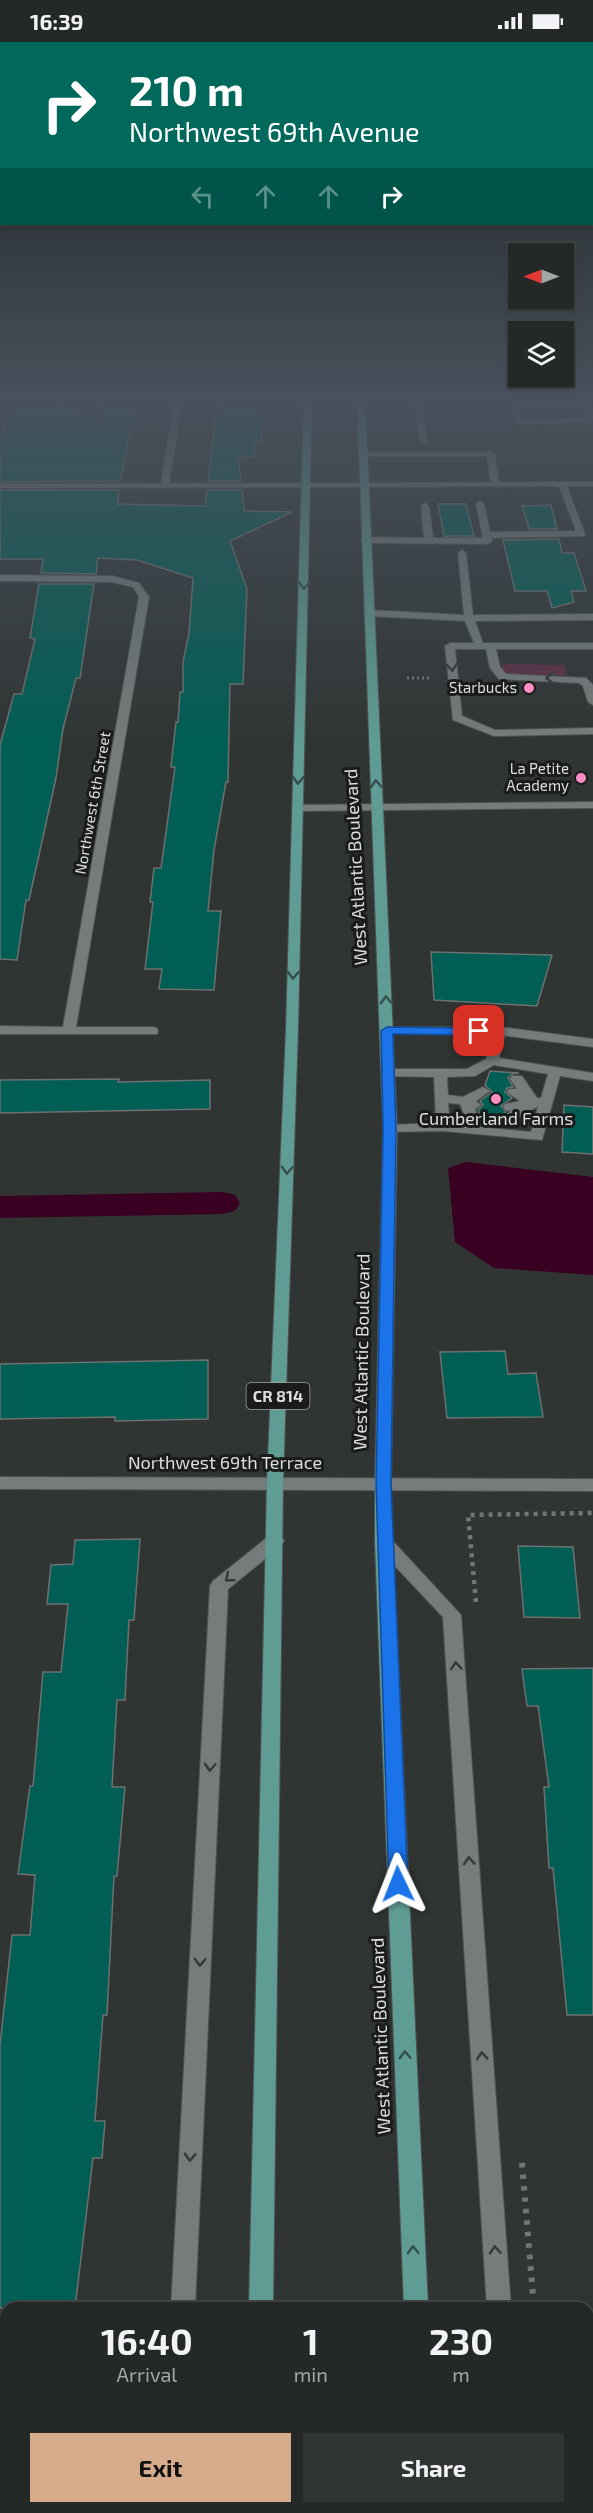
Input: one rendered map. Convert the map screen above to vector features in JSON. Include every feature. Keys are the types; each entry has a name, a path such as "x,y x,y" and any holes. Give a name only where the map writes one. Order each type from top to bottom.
{"main road":[{"name":"CR 814","path":"261,2302 275,1482 298,808 305,510"},
{"name":"West Atlantic Boulevard","path":"364,510 390,1129 383,1484 384,1543 416,2302"}],"street":[{"path":"425,510 429,541"},
{"path":"365,540 488,541 481,510"},
{"path":"486,535 581,534 572,510"},
{"path":"462,553 469,618 495,668 503,677 582,680 588,685 593,702"},
{"name":"Northwest 6th Street","path":"0,578 112,579 136,585 144,597 69,1030"},
{"path":"369,613 469,618 593,617"},
{"path":"590,730 494,733 457,718 450,646 593,646"},
{"path":"298,808 593,805"},
{"path":"0,1030 152,1031"},
{"path":"387,1031 501,1031 593,1043"},
{"path":"492,1061 501,1031"},
{"path":"388,1072 470,1073 492,1061 593,1077"},
{"path":"390,1129 443,1127 537,1137 539,1103 555,1071"},
{"path":"440,1073 443,1127"},
{"path":"441,1098 471,1109 485,1084"},
{"path":"515,1085 539,1103"},
{"path":"508,1114 539,1103"},
{"name":"Northwest 69th Terrace","path":"0,1482 593,1485"},
{"path":"183,2302 219,1586 274,1540"},
{"path":"384,1543 453,1615 499,2302"}],"path":[{"path":"407,678 434,678"},
{"path":"468,1515 593,1514"}],"shaded area":[{"path":"502,664 564,665 567,675 513,675 503,672"},
{"path":"466,1162 593,1177 593,1275 494,1268 455,1242 448,1168"}],"building":[{"path":"0,510 292,512 230,541 247,589 243,684 230,684 228,782 226,782 214,850 208,911 221,911 214,990 159,989 162,969 145,969 153,902 150,902 154,868 161,868 175,767 171,767 180,692 183,692 183,662 189,633 193,578 137,560 98,558 96,574 41,573 43,559 0,559"},
{"path":"439,510 468,510 474,536 444,536"},
{"path":"523,510 552,510 557,529 529,529"},
{"path":"559,539 562,553 574,553 586,591 571,591 574,602 552,608 547,591 515,591 503,540"},
{"path":"39,584 94,584 80,678 76,678 63,729 56,778 29,900 26,900 17,960 0,959 0,745 14,694 22,694 35,639 30,638"},
{"path":"431,952 552,955 537,1006 434,1000"},
{"name":"Cumberland Farms","path":"490,1071 519,1073 512,1074 508,1078 513,1087 507,1088 505,1092 512,1098 501,1106 506,1112 497,1119 498,1125 477,1124 481,1118 478,1110 483,1105 480,1101 492,1092 485,1085"},
{"path":"119,1079 118,1082 210,1080 210,1109 0,1113 0,1080"},
{"path":"564,1105 593,1107 593,1154 562,1152"},
{"path":"505,1351 508,1374 536,1373 543,1417 447,1418 440,1352"},
{"path":"208,1360 208,1419 115,1421 115,1417 0,1419 0,1364"},
{"path":"140,1539 134,1620 129,1620 125,1700 117,1700 112,1787 125,1787 117,1876 114,1876 107,2015 103,2015 95,2121 105,2121 102,2158 93,2158 76,2302 0,2302 0,2045 12,1935 30,1935 35,1875 18,1874 30,1786 33,1786 43,1672 61,1672 68,1604 47,1604 51,1565 73,1564 75,1540"},
{"path":"518,1546 573,1547 580,1618 524,1617"},
{"path":"593,1668 593,2015 567,2015 553,1868 549,1868 544,1787 549,1787 538,1706 527,1706 522,1669"}],"waterway":[{"path":"0,1207 222,1203"}],"place":[{"name":"Starbucks","path":"529,688"},
{"name":"La Petite Academy","path":"581,778"},
{"name":"Cumberland Farms","path":"496,1099"}],"route":[{"path":"398,1884 383,1484 390,1129 387,1031 479,1031"}]}
